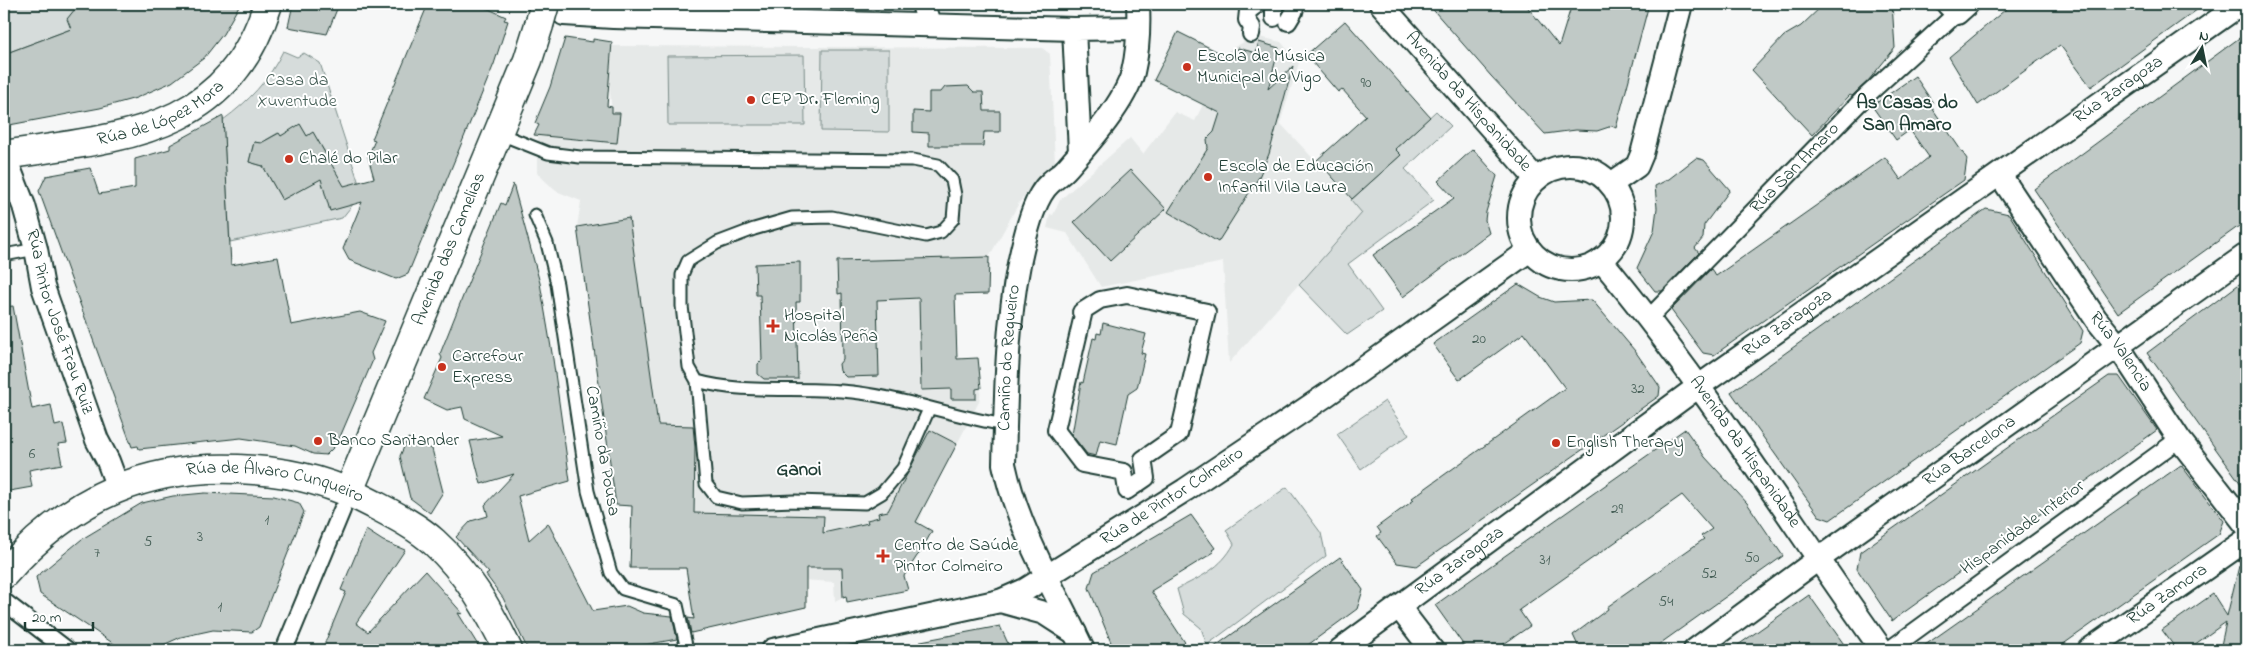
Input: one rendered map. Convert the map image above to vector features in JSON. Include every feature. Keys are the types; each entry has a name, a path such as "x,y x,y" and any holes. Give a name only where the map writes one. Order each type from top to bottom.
{"main road":[{"name":"Rúa de López Mora","path":"4,155 138,132 173,120 194,107 230,77 252,46 268,4"},
{"name":"Avenida das Camelias","path":"346,500 528,60 549,14"},
{"name":"Rúa de Álvaro Cunqueiro","path":"4,574 32,543 58,522 118,488 160,473 194,468 231,468 301,476 346,500 391,513 421,531 434,542 480,596 508,650"}],"street":[{"name":"Camiño do Regueiro","path":"1079,641 1028,535 1007,479 1004,464 1008,337 1014,290 1023,246 1033,212 1042,192 1063,173 1110,115 1133,73 1138,4"},
{"path":"1251,34 1252,27 1247,20 1248,11 1258,4"},
{"path":"1276,10 1294,12 1296,4"},
{"name":"Avenida da Hispanidade","path":"1381,4 1536,179"},
{"path":"1611,184 1637,166 1642,154 1681,4"},
{"name":"Rúa Zaragoza","path":"1340,650 1699,386 2241,4"},
{"name":"Rúa San Amaro","path":"1649,318 1866,96 1957,7"},
{"path":"549,14 613,17 926,14 1074,29 1137,28"},
{"path":"1074,29 1080,152"},
{"name":"Rúa Pintor José Frau Ruiz","path":"4,155 24,206 36,249 43,287 97,440 108,461 118,488"},
{"path":"1574,166 1588,169 1600,175 1611,184 1620,199 1623,216 1621,233 1613,248 1601,260 1587,267 1571,270 1556,268 1541,261 1530,250 1522,236 1519,221 1523,198 1536,179 1547,171 1560,167 1574,166"},
{"name":"Rúa Valencia","path":"2000,175 2096,319 2118,346 2180,439 2246,525"},
{"name":"Rúa de Pintor Colmeiro","path":"773,650 1000,601 1025,590 1185,490 1317,401 1530,250"},
{"name":"Rúa Barcelona","path":"1695,650 1817,560 2246,255"},
{"name":"Avenida da Hispanidade","path":"1601,260 1649,318 1699,386 1817,560 1882,650"},
{"path":"1127,295 1207,312 1179,434 1144,459 1146,478 1127,491 1124,472 1082,464 1056,430 1083,315 1081,312 1100,300 1127,295"},
{"name":"Hispanidade Interior","path":"1889,650 2180,439"},
{"name":"Avenida das Camelias","path":"284,650 346,500"},
{"name":"Rúa Zamora","path":"2089,650 2246,540"},
{"path":"1000,601 1044,613 1079,641"},
{"path":"6,603 68,650"},
{"path":"1399,607 1432,650"}],"lane":[{"path":"498,133 548,153 580,157 913,160 938,165 952,180 955,195 953,218 941,232 926,236 832,217 792,218 754,229 717,243 688,261 682,275 682,306 689,367 696,381 706,484 716,497 742,503 794,501 865,503 882,493 903,468 929,409"},
{"name":"Camiño da Pousa","path":"536,215 547,243 557,284 588,490 611,572 623,589 677,605 687,650"},
{"path":"4,254 36,249"},
{"path":"696,381 720,388 841,391 878,395 929,409 1006,425"}],"shaded area":[{"name":"Escola de Educación Infantil Vila Laura","path":"1255,36 1281,42 1299,63 1280,123 1363,212 1229,363 1223,262 1101,287 1067,233 1047,228 1050,214 1053,215 1060,200 1130,138 1143,154 1175,112 1195,121 1229,50"},
{"name":"Hospital Nicolás Peña","path":"612,46 1042,48 1050,54 1055,164 1036,182 1019,203 989,257 988,294 955,295 957,359 978,358 981,388 979,402 925,505 919,524 907,527 878,513 879,517 867,520 868,523 843,589 843,597 835,601 834,582 802,580 688,587 685,569 630,568 632,506 616,505 577,227 581,201 556,191 537,173 538,135 617,143 619,113 612,113 609,83"}],"green space":[{"path":"4,4 79,4 68,19 71,29 4,54"},
{"path":"822,50 889,50 889,132 821,131"},
{"name":"Casa da Xuventude","path":"283,51 297,57 304,53 320,63 362,193 342,218 230,242 223,120 258,89","holes":["300,125 307,136 313,133 326,154 316,181 282,200 263,166 249,162 254,142 269,145 266,140 278,133 281,136"]},
{"path":"804,55 805,125 668,125 667,56"},
{"path":"1436,111 1451,126 1405,169 1434,200 1348,264 1382,311 1347,335 1299,285 1362,213 1351,200 1401,155 1395,149"},
{"path":"1385,401 1409,435 1361,469 1337,434"},
{"path":"1287,487 1321,533 1326,556 1207,645 1201,628 1184,614 1177,589 1217,566 1234,544 1226,530"}],"building":[{"path":"79,4 240,4 223,34 204,58 172,82 136,98 100,108 4,126 4,54 71,29 67,19"},
{"path":"293,4 339,4 327,34 288,27"},
{"path":"428,4 478,4 506,17 504,20 508,21 494,64 408,274 396,279 349,260 343,249 362,202 330,211 321,179 282,200 263,166 249,162 254,142 261,143 279,133 281,136 300,124 307,136 313,132 344,186 374,178 368,157 375,140 372,139"},
{"path":"1428,4 1525,4 1559,46 1572,4 1649,4 1616,128 1612,126 1597,131 1576,130 1545,134"},
{"path":"1824,4 1892,4 1895,48 1868,81 1852,96 1850,95 1812,135 1752,70 1784,36 1801,26"},
{"path":"2012,4 2205,4 2091,87 2060,45 1978,105 1949,57"},
{"path":"1345,21 1430,117 1395,149 1401,155 1352,199 1317,160 1366,116 1342,89 1338,92 1306,55"},
{"path":"1178,32 1234,60 1238,48 1256,53 1259,42 1279,48 1268,89 1293,66 1269,154 1259,177 1218,242 1168,212 1208,148 1207,139 1214,132 1220,113 1154,80"},
{"path":"2246,33 2246,221 2118,313 2034,189"},
{"path":"565,38 593,42 593,39 612,42 607,106 612,107 612,113 620,113 617,143 534,135 539,125 535,123 550,87"},
{"path":"1915,76 1933,103 1930,105 1967,159 1964,180 1714,355 1703,353 1671,310 1711,269 1716,276 1885,157 1901,180 1929,157 1910,130 1896,140 1872,106"},
{"path":"968,86 974,92 983,92 984,111 1000,111 1000,132 984,132 983,146 929,146 929,133 913,132 913,111 929,112 929,92 941,92 945,87"},
{"path":"223,116 231,265 278,257 291,325 360,312 385,321 371,353 373,360 337,444 326,455 313,454 295,446 241,438 139,449 138,446 132,447 39,191 46,176 90,168 99,194 135,188 135,159 170,149 170,145"},
{"path":"1473,149 1497,176 1486,212 1485,220 1489,233 1403,297 1373,255 1454,198 1438,181"},
{"path":"1696,158 1704,160 1730,190 1704,225 1703,238 1695,248 1699,253 1662,291 1655,291 1637,268 1654,231 1657,208 1655,186 1669,179"},
{"path":"1130,170 1166,209 1110,261 1074,222"},
{"path":"513,184 540,283 570,481 518,496 529,540 548,523 593,611 627,606 643,613 672,616 677,639 617,650 528,650 503,598 486,575 489,573 456,537 471,521 488,516 485,505 514,474 481,484 470,441 502,436 465,419 462,407 447,410 424,399 442,358 440,354 501,203 505,205"},
{"path":"1986,209 2009,214 2083,331 2080,343 1830,520 1819,516 1731,392"},
{"path":"629,218 658,425 693,426 695,447 694,513 824,516 823,533 868,523 867,520 879,517 878,513 888,511 930,430 957,444 916,522 932,531 904,576 908,590 847,602 846,596 843,597 842,568 806,568 806,607 691,633 688,618 694,619 686,568 630,568 632,506 616,505 577,227"},
{"name":"Hospital Nicolás Peña","path":"989,257 988,294 955,295 957,359 978,358 981,388 976,389 976,399 951,399 951,389 921,390 919,298 877,300 879,376 846,377 840,371 839,364 843,359 842,293 838,294 837,261"},
{"path":"800,262 800,302 796,302 798,379 764,379 758,374 758,364 762,360 760,295 756,295 755,264"},
{"path":"2246,279 2246,491 2147,353"},
{"path":"1518,284 1540,297 1554,302 1592,300 1635,351 1660,387 1659,396 1417,566 1397,563 1377,536 1381,533 1377,527 1414,500 1412,498 1565,388 1524,333 1459,380 1433,344"},
{"path":"13,306 32,409 51,405 55,426 63,424 67,443 58,444 62,464 29,470 32,487 4,492 4,307"},
{"path":"1103,323 1146,334 1141,353 1145,354 1137,388 1128,394 1117,444 1100,440 1096,456 1087,454 1072,435 1081,382 1083,383 1093,338 1096,339 1097,333 1101,334"},
{"path":"2109,376 2119,376 2157,430 1892,621 1857,569 1860,552"},
{"path":"1685,429 1705,457 1747,503 1783,556 1651,650 1580,650 1573,635 1608,609 1607,607 1704,539 1701,536 1712,529 1682,495 1519,610 1530,626 1495,650 1467,650 1435,605"},
{"path":"408,438 432,449 443,492 430,513 410,498 400,456"},
{"path":"2181,465 2224,521 2219,534 2055,650 1918,650"},
{"path":"205,493 274,496 299,503 304,512 259,627 252,632 213,630 181,637 152,650 123,650 40,594 36,577 82,539 142,503 173,496"},
{"path":"1191,515 1215,548 1212,550 1214,552 1151,591 1190,650 1114,650 1089,588 1094,572"},
{"path":"366,530 383,541 405,550 356,623 368,632 425,571 463,614 458,613 481,650 322,650 346,592 341,590"},
{"path":"1340,557 1363,590 1357,609 1301,650 1210,650"},
{"path":"2239,566 2246,567 2246,650 2220,650 2226,622 2187,650 2177,650 2162,630 2213,594 2227,616"},
{"path":"1809,595 1848,650 1731,650"},
{"path":"1000,626 1011,650 921,650 921,641"}],"place":[{"name":"Escola de Música Municipal de Vigo","path":"1187,67"},
{"name":"CEP Dr. Fleming","path":"751,100"},
{"name":"Chalé do Pilar","path":"289,159"},
{"name":"Escola de Educación Infantil Vila Laura","path":"1208,177"},
{"name":"Hospital Nicolás Peña","path":"773,326"},
{"name":"Carrefour Express","path":"442,367"},
{"name":"Banco Santander","path":"318,441"},
{"name":"English Therapy","path":"1556,443"},
{"name":"Centro de Saúde Pintor Colmeiro","path":"883,556"}],"district":[{"name":"As Casas do San Amaro","path":"1907,114"},
{"name":"Ganoi","path":"799,470"}]}
